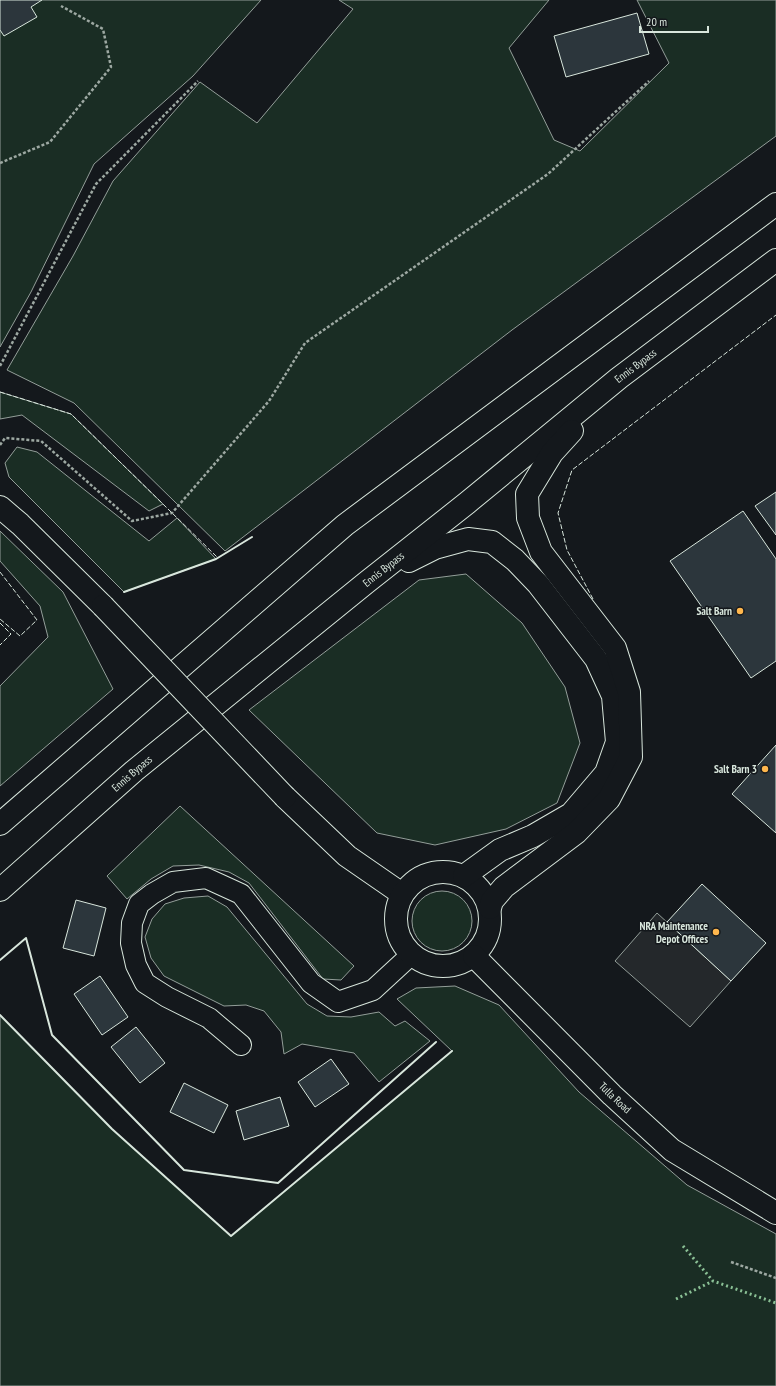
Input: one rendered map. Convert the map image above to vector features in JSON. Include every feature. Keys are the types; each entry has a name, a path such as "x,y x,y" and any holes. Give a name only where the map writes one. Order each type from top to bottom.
{"main road":[{"path":"0,824 345,526 776,204"},
{"name":"Ennis Bypass","path":"0,890 134,772 367,582 467,503 619,378 776,260"},
{"path":"490,908 483,892 469,878 452,872 434,872 415,880 402,894 396,915 397,930 411,955 434,966 455,966 474,956 486,940 491,925 490,908 492,901 504,887 576,833 609,799 631,757 629,692 615,648 542,552 528,518 527,494 552,453 619,378"},
{"path":"0,507 20,524 103,606 285,797 347,856 402,894"},
{"path":"367,582 435,548 468,539 492,542 515,560 548,596 596,659 613,696 617,742 606,773 571,814 533,836 500,850 464,876"},
{"name":"Tulla Road","path":"474,956 612,1095 672,1150 776,1214"}],"street":[{"path":"241,1045 209,1018 167,997 146,983 136,965 132,943 132,923 139,904 152,894 173,882 206,878 241,894 311,983 338,1002 373,990 411,955"}],"path":[{"path":"0,163 50,142 111,67 103,29 61,6"},
{"path":"0,366 96,184 198,81"},
{"path":"0,445 6,438 41,441 132,521 172,513 269,401 305,343 548,174 649,81"},
{"path":"731,1262 776,1278"}],"green space":[{"path":"0,0 261,0 193,76 94,164 31,292 0,347"},
{"path":"339,0 549,0 509,48 554,140 580,151 669,63 637,0 776,0 776,136 512,330 225,551 74,403 7,370 73,256 113,181 200,82 257,123 353,9"},
{"path":"0,392 71,414 163,504 149,511 22,415 0,419"},
{"path":"17,447 37,452 149,541 177,518 216,559 124,592 9,477 5,463"},
{"path":"0,531 63,592 113,689 0,786 0,686 48,637 40,606 0,561"},
{"path":"466,574 522,623 565,687 580,743 557,803 506,829 435,845 377,833 249,710 419,580"},
{"path":"180,806 354,966 341,980 323,979 249,883 229,872 199,865 173,866 151,879 127,899 107,876"},
{"path":"442,891 459,896 467,904 472,921 467,938 459,946 442,951 425,946 417,938 412,921 417,904 425,896"},
{"path":"208,896 227,907 307,1004 327,1016 351,1017 379,1012 395,1026 405,1021 430,1041 379,1082 354,1053 302,1044 284,1054 281,1032 264,1011 246,1005 224,1006 164,976 151,958 145,937 152,919 165,904 184,898"},
{"path":"455,986 499,1005 579,1092 687,1185 776,1234 776,1386 0,1386 0,1015 112,1129 231,1236 452,1051 397,999 416,988"}],"shaded area":[{"path":"657,913 731,981 690,1027 615,961"}],"building":[{"path":"0,0 42,0 31,7 37,17 4,36 0,30"},
{"path":"637,13 649,54 566,77 554,36"},
{"path":"776,492 776,535 755,506"},
{"name":"Salt Barn","path":"743,511 776,559 776,661 751,678 670,561"},
{"name":"Salt Barn 3","path":"776,745 776,833 732,794"},
{"name":"NRA Maintenance Depot Offices","path":"702,884 766,943 731,981 667,922"},
{"path":"76,900 106,908 94,956 63,948"},
{"path":"100,976 128,1017 102,1035 74,994"},
{"path":"136,1027 165,1063 140,1083 111,1047"},
{"path":"331,1059 349,1084 315,1107 298,1082"},
{"path":"184,1083 228,1105 214,1133 170,1112"},
{"path":"280,1097 289,1126 244,1140 236,1111"}],"hedge":[{"path":"683,1246 713,1281"},
{"path":"676,1299 713,1281 776,1303"}],"fence":[{"path":"593,599 567,550 558,513 572,470 776,315"},
{"path":"0,392 71,414 217,557"},
{"path":"0,572 37,620 20,636 0,619"},
{"path":"0,623 11,634 0,645"}],"wall":[{"path":"124,592 216,559 252,537"},
{"path":"0,960 26,938 52,1035 184,1170 278,1183 436,1042"},
{"path":"0,1015 112,1129 231,1236 452,1051"}],"place":[{"name":"Salt Barn","path":"740,611"},
{"name":"Salt Barn 3","path":"765,769"},
{"name":"NRA Maintenance Depot Offices","path":"716,932"}]}
